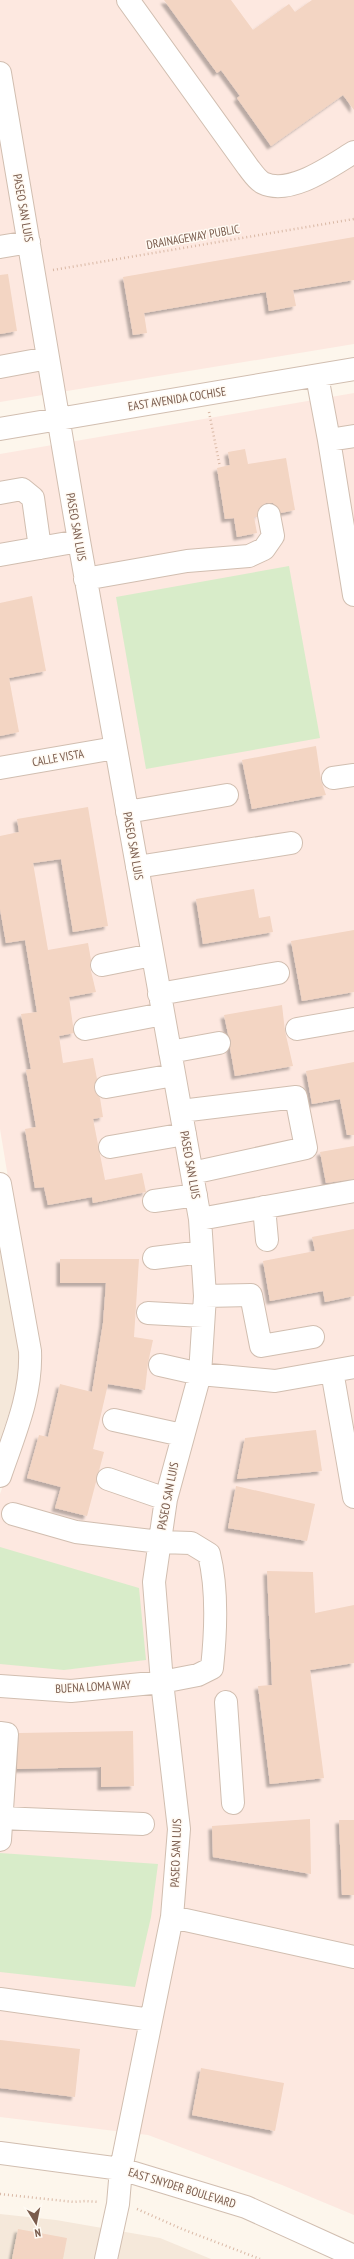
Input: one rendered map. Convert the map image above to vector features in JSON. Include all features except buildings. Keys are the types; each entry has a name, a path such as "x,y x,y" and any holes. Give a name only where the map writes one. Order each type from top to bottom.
{"street":[{"path":"128,0 248,167 262,182 275,186 291,185 324,170 354,152"},
{"name":"PASEO SAN LUIS","path":"0,73 35,273 85,578 196,1194 200,1219 202,1252 204,1306 200,1374 182,1435 166,1499 154,1582 162,1682 179,1829 172,1917 121,2169 118,2204 106,2259"},
{"path":"0,248 29,242"},
{"path":"0,367 48,358"},
{"name":"EAST AVENIDA COCHISE","path":"0,429 354,369"},
{"path":"317,376 329,440 354,596"},
{"path":"329,440 354,436"},
{"path":"0,493 22,489 33,498 40,548"},
{"path":"85,578 187,561 249,556 264,550 273,536 269,515"},
{"path":"0,555 79,541"},
{"name":"CALLE VISTA","path":"0,768 115,748"},
{"path":"126,812 227,795"},
{"path":"137,867 291,843"},
{"path":"102,965 152,955"},
{"path":"85,1030 161,1004 278,974"},
{"path":"297,1029 354,1019"},
{"path":"170,1052 219,1043"},
{"path":"106,1087 174,1075"},
{"path":"181,1111 296,1097 306,1148 192,1173"},
{"path":"110,1147 185,1134"},
{"path":"0,1184 30,1351 31,1373 26,1399 0,1476"},
{"path":"200,1219 354,1191"},
{"path":"154,1201 196,1194"},
{"path":"264,1207 267,1240"},
{"path":"154,1258 202,1252"},
{"path":"148,1313 204,1306 251,1295 261,1346 313,1337"},
{"path":"160,1365 200,1374 275,1381 354,1367"},
{"path":"332,1371 354,1497"},
{"path":"114,1420 182,1435"},
{"path":"108,1480 166,1499"},
{"path":"13,1514 76,1532 160,1542"},
{"name":"BUENA LOMA WAY","path":"0,1686 70,1691 162,1682 198,1675 212,1668 215,1636 213,1569 209,1554 191,1543 160,1542"},
{"path":"226,1702 233,1803"},
{"path":"0,1733 8,1734 0,1840"},
{"path":"1,1818 143,1824"},
{"path":"172,1917 354,1957"},
{"path":"0,1999 152,2020"},
{"name":"EAST SNYDER BOULEVARD","path":"0,2152 121,2169 246,2207 354,2256"}],"path":[{"name":"DRAINAGEWAY PUBLIC","path":"35,273 354,219"},
{"path":"205,394 220,467"}],"shaded area":[{"path":"0,0 354,0 354,344 0,402"},
{"path":"354,393 354,2215 282,2185 148,2135 0,2117 0,1494 41,1377 0,1129 0,454"},
{"path":"0,1237 23,1370 0,1440"},
{"path":"0,2214 56,2220 160,2238 211,2259 0,2259"}],"green space":[{"path":"289,566 320,738 146,769 116,597"},
{"path":"0,1547 139,1588 146,1660 64,1670 0,1664"},
{"path":"0,1853 158,1864 151,1917 135,1987 0,1972"}]}
